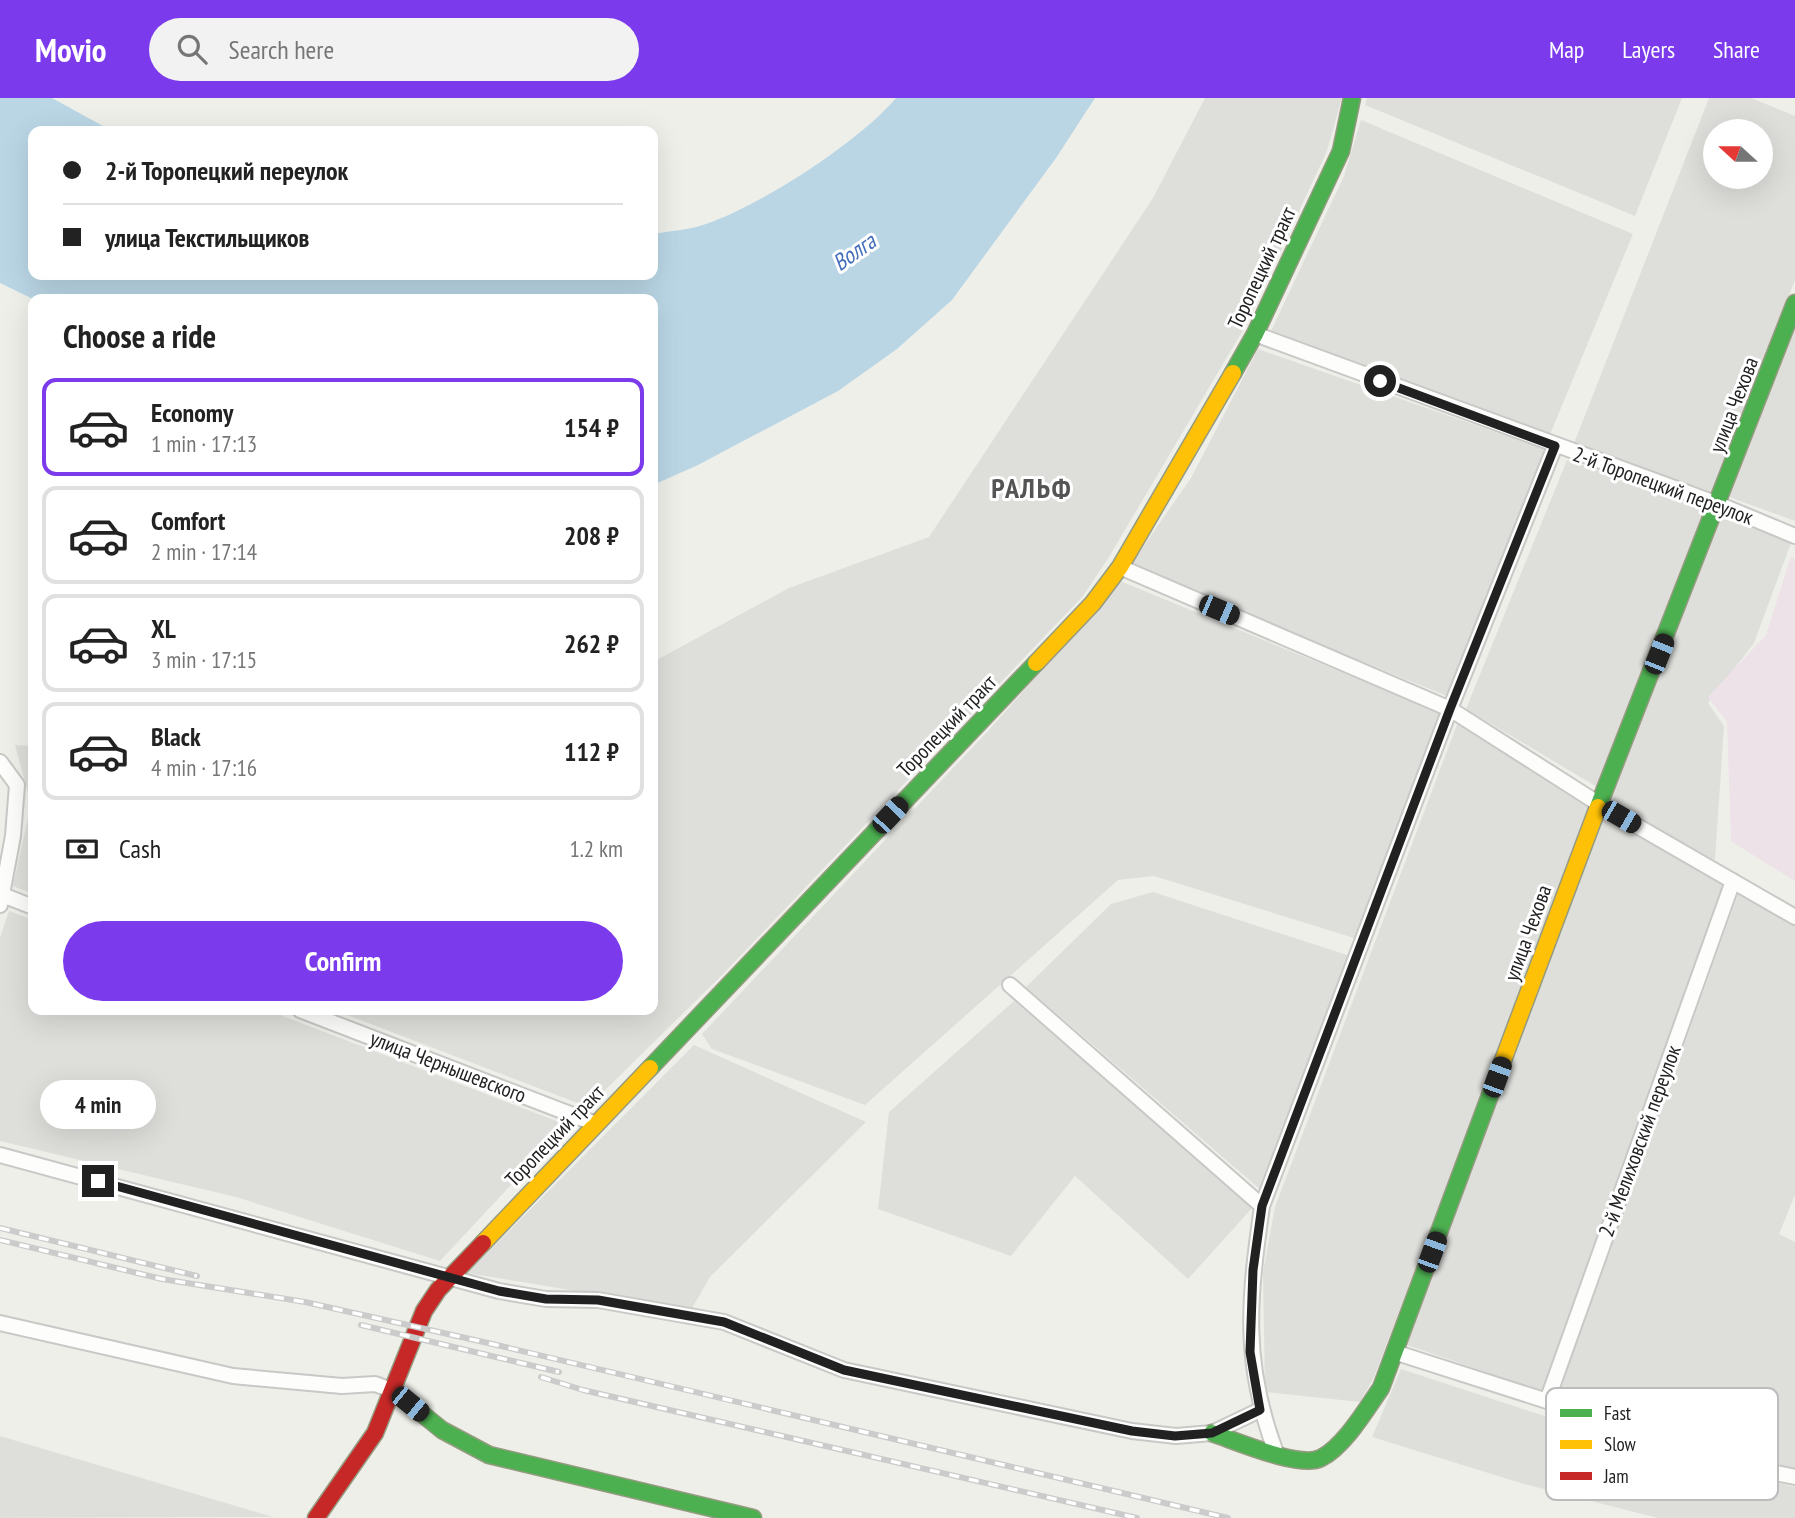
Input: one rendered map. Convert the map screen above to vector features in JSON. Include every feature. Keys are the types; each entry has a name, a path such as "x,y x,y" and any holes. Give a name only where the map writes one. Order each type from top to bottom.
{"main road":[{"name":"Торопецкий тракт","path":"394,1391 428,1304 449,1277 1093,603 1119,567 1255,334 1340,150 1352,98"},
{"name":"улица Чехова","path":"1212,1433 1275,1450 1304,1462 1322,1458 1334,1449 1381,1388 1599,804 1795,303"},
{"path":"316,1518 362,1456 394,1391 442,1430 489,1455 753,1518"}],"street":[{"name":"2-й Торопецкий переулок","path":"1255,334 1718,504 1795,537"},
{"path":"1275,1450 1260,1410 1250,1352 1253,1270 1262,1206 1450,709 1555,446"},
{"path":"1119,567 1450,709 1599,804 1795,917"},
{"path":"0,762 17,785 1,898 28,906"},
{"name":"2-й Мелиховский переулок","path":"1552,1388 1733,881"},
{"path":"1010,985 1262,1206"},
{"name":"улица Чернышевского","path":"313,1015 596,1124"},
{"path":"0,1155 449,1277 546,1299 598,1300 724,1322 844,1370 1132,1431 1175,1436 1212,1433 1260,1410"},
{"path":"0,1323 233,1376 342,1386 375,1384 394,1391"},
{"path":"1394,1352 1546,1401"}],"shaded area":[{"path":"1205,98 1342,98 1327,151 1246,325 1109,557 1083,596 723,974 588,1107 347,1015 658,1015 658,659 789,588 929,537 1153,198"},
{"path":"1367,98 1682,98 1635,216 1365,105"},
{"path":"1709,98 1751,98 1795,116 1795,280 1713,492 1573,446"},
{"path":"1361,120 1633,234 1549,437 1271,331 1344,176"},
{"path":"1795,323 1795,521 1729,497"},
{"path":"1258,349 1547,450 1447,696 1129,567 1191,478"},
{"path":"1567,460 1709,508 1597,787 1466,709"},
{"path":"1721,515 1791,543 1754,643 1708,703 1724,726 1715,860 1607,804"},
{"path":"1791,556 1795,560 1795,881 1731,841 1727,722 1708,697 1766,635"},
{"path":"1120,581 1441,713 1354,938 1154,876 1118,880 865,1105 712,1049 702,1034 990,729"},
{"path":"1458,722 1592,805 1374,1377 1360,1402 1265,1392 1263,1272 1275,1207"},
{"path":"15,745 28,746 28,793"},
{"path":"1603,815 1724,885 1544,1392 1407,1345"},
{"path":"28,818 28,892 13,886"},
{"path":"1153,892 1350,956 1262,1191 1026,987 1111,904"},
{"path":"1739,892 1795,926 1795,1195 1779,1234 1795,1242 1795,1469 1778,1466 1778,1388 1561,1388"},
{"path":"9,911 28,918 28,1015 280,1015 567,1125 440,1261 236,1197 0,1141 0,937"},
{"path":"1014,1001 1254,1206 1188,1279 1075,1176 1011,1256 878,1209 889,1112"},
{"path":"694,1045 866,1122 710,1277 691,1310 467,1273"},
{"path":"1401,1369 1546,1416 1546,1490 1524,1484 1372,1437"},
{"path":"0,1436 273,1517 0,1518"},
{"path":"1778,1483 1795,1487 1795,1518 1658,1518 1587,1500 1778,1500"}],"water":[{"name":"Волга","path":"0,98 52,98 103,126 28,126 28,280 658,280 658,233 700,226 780,188 858,134 896,98 1095,98 1056,158 952,300 897,349 838,391 698,465 658,483 658,294 28,294 28,297 0,283"}],"railway":[{"path":"0,1228 197,1276"},
{"path":"0,1240 162,1279 305,1302 488,1343 1228,1518"},
{"path":"361,1325 559,1372"},
{"path":"541,1377 583,1390 1137,1518"}],"traffic: fast":[{"path":"1233,373 1255,334 1341,151 1352,98"},
{"path":"1598,807 1795,303"},
{"path":"650,1068 1036,663"},
{"path":"1212,1433 1268,1453 1311,1460 1330,1453 1354,1426 1381,1388 1499,1071"},
{"path":"394,1391 442,1430 489,1455 753,1518"}],"traffic: slow":[{"path":"1036,663 1093,603 1120,567 1233,373"},
{"path":"1499,1071 1598,807"},
{"path":"483,1243 650,1068"}],"traffic: jam":[{"path":"316,1518 375,1433 424,1311 438,1290 483,1243"}],"district":[{"name":"РАЛЬФ","path":"1032,488"}],"route":[{"path":"98,1181 499,1291 546,1299 598,1300 724,1322 844,1370 1132,1431 1175,1436 1212,1433 1260,1410 1250,1352 1253,1270 1262,1206 1450,709 1555,446 1380,381"}]}
